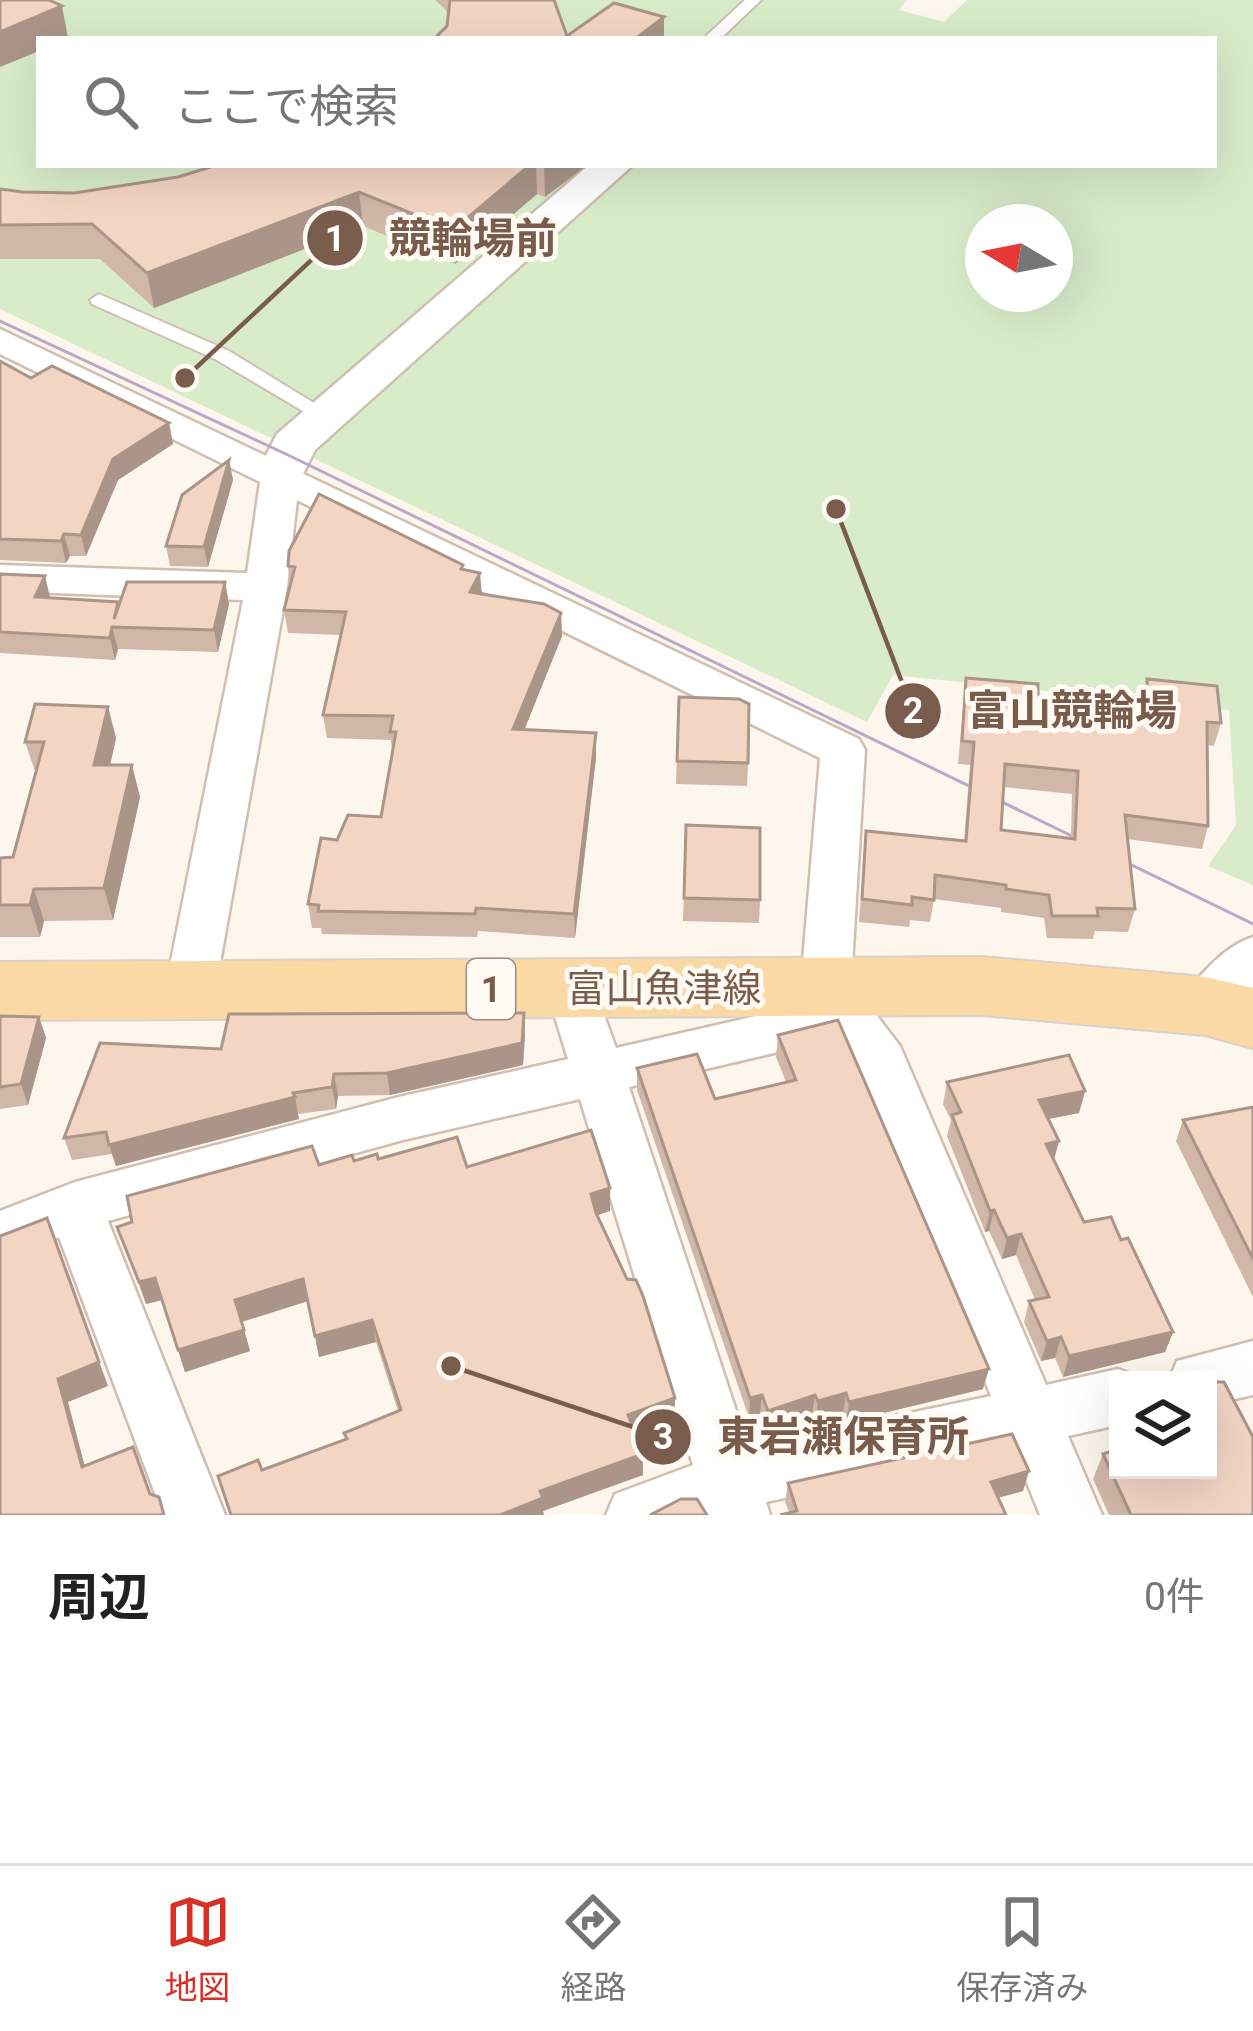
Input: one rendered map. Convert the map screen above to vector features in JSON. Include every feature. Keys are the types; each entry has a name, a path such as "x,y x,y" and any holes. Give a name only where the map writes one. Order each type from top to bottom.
{"main road":[{"name":"富山魚津線","path":"0,991 983,986 1237,993"}],"street":[{"path":"190,991 266,587 280,475 294,444 610,168"},
{"path":"0,340 843,750 826,987 805,1026 403,1118 75,1206 0,1236"},
{"path":"2,583 266,587"},
{"path":"826,987 874,1046 1071,1515"},
{"path":"572,988 735,1497"},
{"path":"75,1206 194,1515"},
{"path":"1217,1376 1253,1368"},
{"path":"637,1515 735,1497 1028,1415 1109,1399"}],"lane":[{"path":"714,36 754,0"},
{"path":"99,300 221,355 325,416"}],"green space":[{"path":"10,0 907,0 899,10 944,22 967,0 1253,0 1253,885 1208,866 1236,825 1229,710 893,675 867,722 0,309 0,4"}],"building":[{"path":"0,0 49,0 62,6 0,32"},
{"path":"450,0 554,0 567,36 437,36 447,26"},
{"path":"614,3 664,17 639,36 567,36"},
{"path":"207,168 526,168 453,230 359,192 147,273 92,224 0,225 0,189 74,193"},
{"path":"0,361 31,378 52,366 169,423 113,459 81,535 64,534 61,541 0,539"},
{"path":"229,460 204,547 166,546 182,495"},
{"path":"319,494 463,565 461,569 480,573 470,592 544,604 561,613 513,729 596,733 574,914 476,908 475,914 318,911 319,905 308,904 321,838 337,840 348,815 381,817 396,732 390,732 393,716 323,715 346,612 284,610 295,567 288,566 289,551"},
{"path":"0,574 45,576 35,597 118,602 114,619 127,582 225,582 214,630 112,627 110,638 0,632"},
{"path":"966,678 1038,684 1038,696 1148,710 1147,679 1217,686 1221,723 1207,722 1208,826 1125,815 1135,909 1097,908 1098,916 1052,916 1049,895 935,875 934,900 912,897 912,905 862,899 866,831 966,841 974,742 962,741","holes":["1005,764 1078,771 1075,839 1001,830"]},
{"path":"679,697 739,699 749,704 748,763 677,761"},
{"path":"35,704 108,707 94,765 132,765 104,888 34,889 30,905 0,905 0,858 13,857 44,742 25,742"},
{"path":"686,825 760,828 760,900 684,898"},
{"path":"524,1013 522,1043 387,1073 334,1074 332,1087 293,1093 295,1097 109,1145 106,1132 64,1138 100,1043 221,1049 229,1014"},
{"path":"0,1016 39,1017 21,1084 0,1087"},
{"path":"838,1020 989,1369 849,1402 846,1393 818,1401 815,1395 768,1411 762,1395 750,1398 637,1068 697,1054 715,1099 796,1080 778,1035"},
{"path":"1069,1055 1085,1091 1039,1100 1059,1141 1046,1144 1084,1222 1111,1217 1121,1240 1128,1238 1173,1332 1069,1356 1061,1337 1047,1341 1029,1301 1049,1297 1021,1234 1007,1238 994,1210 990,1211 952,1115 961,1112 947,1082"},
{"path":"1253,1107 1253,1259 1183,1120"},
{"path":"591,1130 610,1188 591,1194 596,1213 627,1279 636,1280 643,1296 675,1398 628,1415 643,1454 540,1491 543,1498 500,1515 231,1515 218,1476 258,1460 262,1470 347,1439 344,1433 401,1410 372,1320 315,1336 303,1279 235,1300 244,1330 178,1350 155,1278 139,1282 117,1227 132,1222 127,1196 312,1146 319,1165 352,1155 354,1161 377,1154 378,1159 457,1137 467,1167"},
{"path":"47,1218 99,1362 58,1379 82,1467 133,1447 150,1494 159,1497 164,1515 0,1515 0,1236"},
{"path":"1217,1382 1224,1382 1253,1437 1253,1515 1131,1515 1114,1479 1217,1479"},
{"path":"1012,1434 1029,1471 991,1482 1006,1515 780,1515 797,1511 788,1483"},
{"path":"681,1499 697,1499 707,1515 650,1515"}],"tram line":[{"path":"0,321 288,455 1253,924"}],"place":[{"name":"競輪場前","path":"185,378"},
{"name":"富山競輪場","path":"836,509"},
{"name":"東岩瀬保育所","path":"451,1366"}]}
